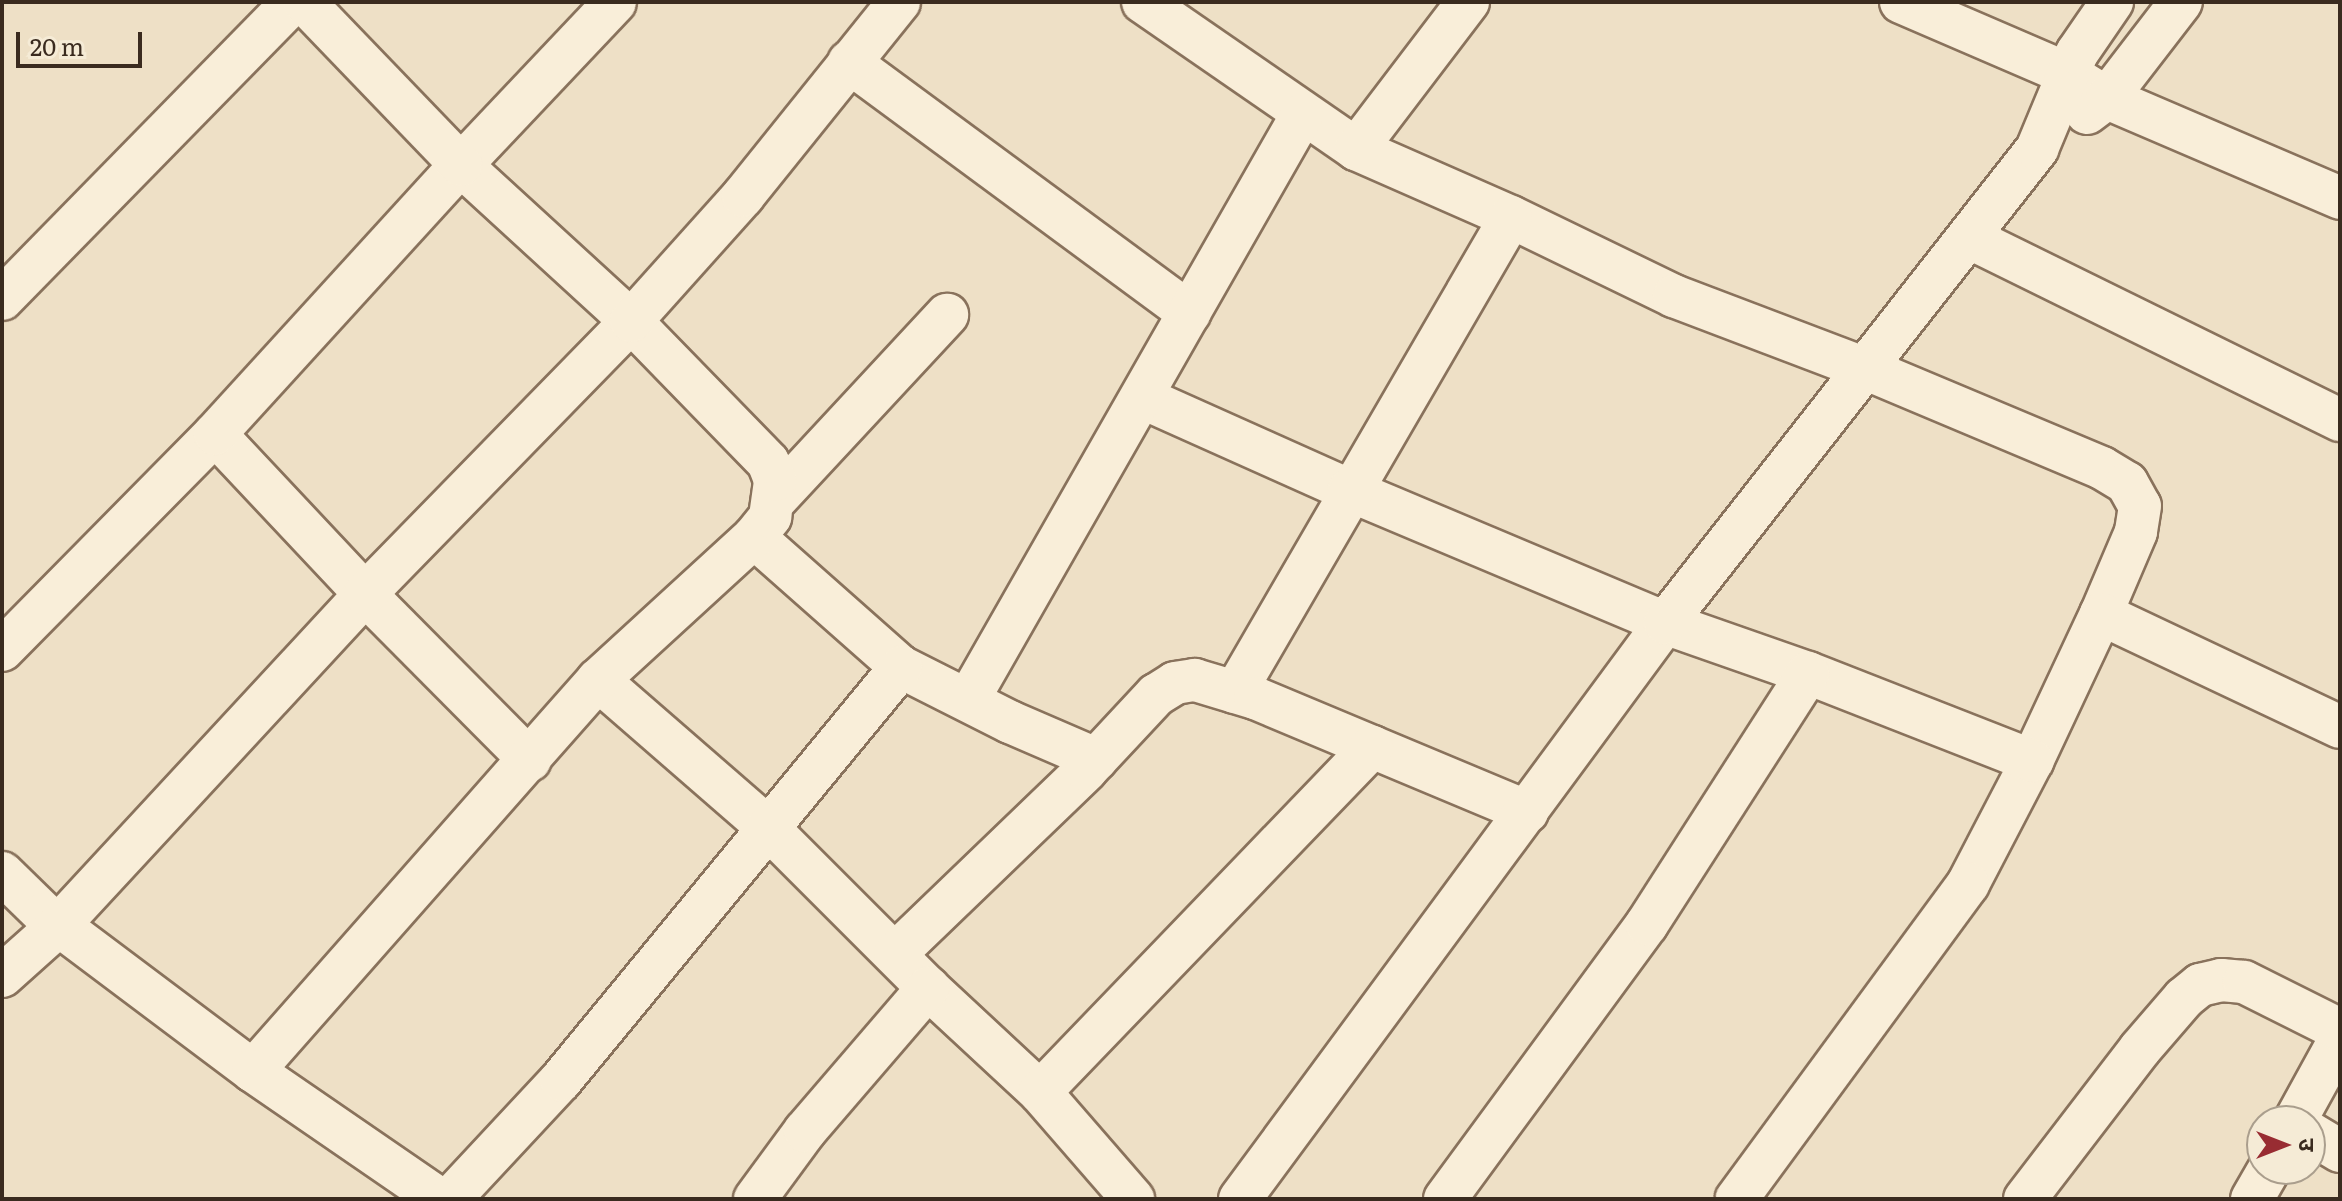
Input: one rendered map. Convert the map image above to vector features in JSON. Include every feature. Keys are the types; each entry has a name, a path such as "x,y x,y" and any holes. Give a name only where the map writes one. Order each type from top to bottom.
{"street":[{"path":"2,299 293,2"},
{"path":"253,1071 598,680 754,537 770,517 775,500 775,480 768,462 631,321 461,165 304,2"},
{"path":"2,650 215,434 615,2"},
{"path":"2,976 59,925 365,594 631,321 743,196 899,2"},
{"path":"1143,2 1302,115 1356,149 1511,217 1674,296 1864,368 2102,468 2127,483 2140,506 2136,532 2101,614 2032,761 1968,884 1737,1199"},
{"path":"1356,149 1468,2"},
{"path":"1901,2 2068,74 2107,98 2340,198"},
{"path":"1240,1199 1665,623 2037,149 2077,53 2112,2"},
{"path":"2037,149 2107,98 2181,2"},
{"path":"849,62 1190,313"},
{"path":"968,700 1302,115"},
{"path":"1235,692 1349,490 1511,217"},
{"path":"1970,238 2340,420"},
{"path":"775,500 947,315"},
{"path":"1143,398 1349,490 1665,623 1808,673 2032,761"},
{"path":"215,434 365,594 530,760"},
{"path":"754,537 901,667 1096,759"},
{"path":"2101,614 2340,727"},
{"path":"450,1199 561,1080 901,667"},
{"path":"1445,1199 1647,924 1808,673"},
{"path":"598,680 768,828 928,988 1040,1092 1133,1199"},
{"path":"895,954 1096,759 1156,695 1175,683 1195,680 1235,692 1527,812"},
{"path":"1040,1092 1214,907 1372,747"},
{"path":"2,873 59,925 253,1071 439,1199"},
{"path":"2025,1199 2140,1049 2184,998 2200,985 2221,980 2244,982 2340,1030"},
{"path":"755,1199 805,1131 928,988"},
{"path":"2304,1105 2340,1039"}]}
